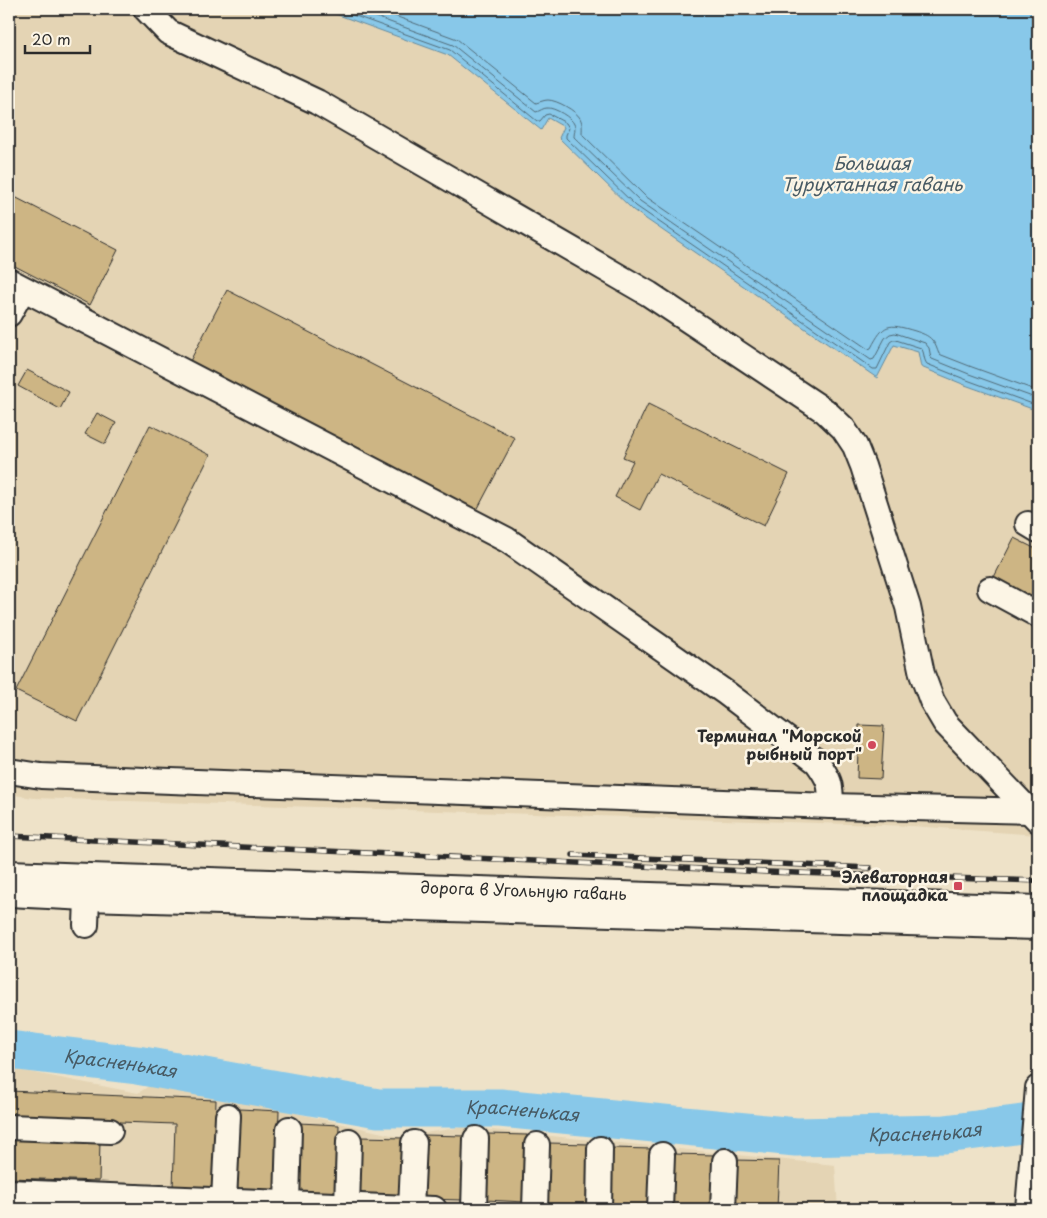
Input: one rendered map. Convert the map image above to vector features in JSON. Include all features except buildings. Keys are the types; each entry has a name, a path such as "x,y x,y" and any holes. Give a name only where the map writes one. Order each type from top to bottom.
{"street":[{"path":"146,9 168,32 317,102 650,294 825,410 843,428 855,446 863,466 908,607 922,674 932,701 945,723 1035,816"},
{"path":"9,314 16,285 507,540 726,693 817,762 826,774 831,787 830,806"},
{"path":"990,590 1038,614"},
{"path":"9,771 41,776 830,806 1035,816"},
{"name":"дорога в Угольную гавань","path":"9,873 1038,908"},
{"name":"дорога в Угольную гавань","path":"9,894 1038,928"},
{"path":"86,925 87,898"},
{"path":"1028,1209 1038,1088"},
{"path":"224,1201 228,1116"},
{"path":"9,1127 110,1131"},
{"path":"287,1203 289,1129"},
{"path":"474,1209 476,1139"},
{"path":"347,1206 349,1140"},
{"path":"9,1192 133,1203 224,1201 423,1209 414,1144"},
{"path":"535,1209 537,1144"},
{"path":"599,1209 600,1149"},
{"path":"660,1209 662,1156"},
{"path":"723,1209 724,1161"}],"shaded area":[{"path":"9,9 314,9 333,13 448,55 540,130 548,118 564,127 559,138 633,210 877,378 894,344 918,352 921,367 1038,411 1038,835 912,826 33,798 9,794"},
{"path":"9,1068 138,1093 157,1081 400,1137 463,1127 835,1165 838,1209 9,1209"}],"water":[{"name":"Большая Турухтанная гавань","path":"314,9 1038,9 1038,411 921,367 918,352 894,345 877,378 633,210 559,138 564,127 548,118 541,130 448,55 333,13"}],"waterway":[{"name":"Красненькая","path":"9,1050 137,1065 378,1108 500,1108 796,1137 945,1134 1038,1122"}],"railway":[{"path":"9,836 767,872 1038,881"},
{"path":"573,855 870,868"}],"place":[{"name":"Терминал \"Морской рыбный порт\"","path":"872,745"},
{"name":"Элеваторная площадка","path":"958,886"}]}
